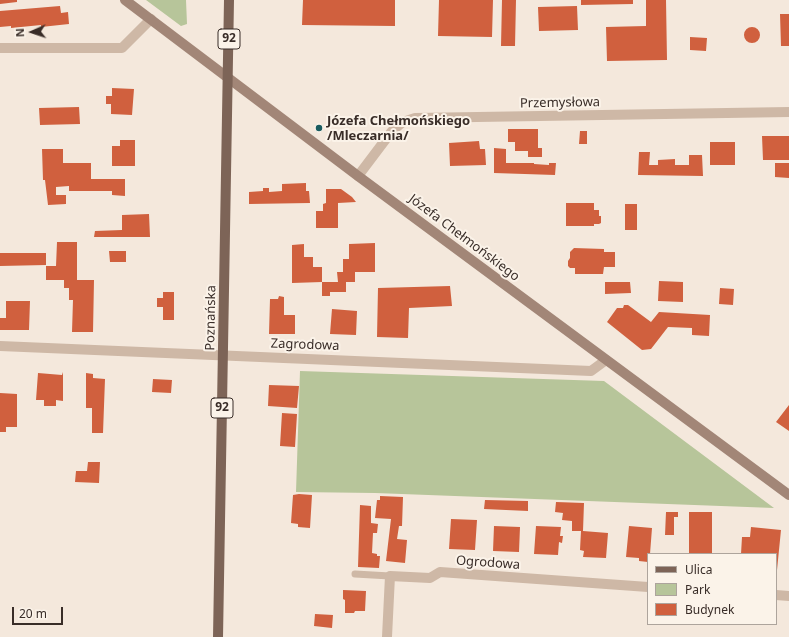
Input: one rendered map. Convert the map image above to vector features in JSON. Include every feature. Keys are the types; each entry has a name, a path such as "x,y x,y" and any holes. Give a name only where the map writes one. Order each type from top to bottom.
{"main road":[{"name":"Poznańska","path":"218,637 230,0"}],"street":[{"name":"Józefa Chełmońskiego","path":"125,0 358,176 789,495"},
{"path":"0,48 122,48 151,19"},
{"name":"Przemysłowa","path":"358,176 392,131 403,122 415,118 789,112"},
{"name":"Zagrodowa","path":"0,346 591,371 606,360"},
{"name":"Ogrodowa","path":"390,576 430,578 440,572 647,587"},
{"path":"386,637 390,576"},
{"path":"777,595 789,596"}],"lane":[{"path":"355,574 390,576"}],"green space":[{"path":"146,0 186,0 187,24 181,26"},
{"path":"300,371 604,381 774,508 375,493 296,492"}],"building":[{"path":"0,0 17,0 17,2 0,4"},
{"path":"303,0 395,0 395,26 302,25"},
{"path":"439,0 493,0 492,37 438,36"},
{"path":"502,0 516,0 515,46 501,46"},
{"path":"581,0 633,0 633,4 581,5"},
{"path":"646,0 666,0 667,60 607,61 606,27 646,26"},
{"path":"60,6 61,13 68,12 69,24 41,27 41,25 11,28 11,26 0,27 0,11"},
{"path":"577,6 578,30 539,31 538,7"},
{"path":"780,14 789,14 789,46 781,46"},
{"path":"749,27 755,27 760,32 758,41 755,43 749,43 744,38 744,32"},
{"path":"690,37 707,38 706,51 690,50"},
{"path":"112,88 134,89 132,115 111,114 111,104 106,104 106,96 112,96"},
{"path":"79,107 80,124 40,125 39,108"},
{"path":"508,129 538,129 538,148 542,148 542,157 528,157 528,151 515,151 515,142 508,142"},
{"path":"580,131 587,131 587,144 579,144"},
{"path":"762,136 789,136 789,160 763,160"},
{"path":"120,140 135,140 135,166 112,166 112,146 120,146"},
{"path":"479,141 480,149 485,149 486,165 450,166 449,143"},
{"path":"710,142 735,142 735,165 710,165"},
{"path":"494,148 506,149 506,163 534,163 549,165 549,163 556,163 555,175 494,173"},
{"path":"42,149 63,149 63,163 91,163 91,179 125,179 125,196 112,195 112,191 69,191 69,186 56,187 56,195 66,195 66,204 48,205 45,180 43,180"},
{"path":"639,152 650,152 649,165 658,165 658,160 675,159 675,165 689,165 689,155 702,155 703,176 638,175"},
{"path":"775,163 789,163 789,178 775,177"},
{"path":"306,183 306,191 309,191 310,203 249,204 249,192 263,191 263,188 269,188 269,192 282,191 282,184"},
{"path":"326,189 341,189 356,202 338,203 338,228 316,228 316,211 323,211 323,204 326,203"},
{"path":"566,203 594,203 594,210 599,210 601,223 594,224 594,226 566,226"},
{"path":"625,204 637,204 637,230 625,230"},
{"path":"149,214 150,237 94,237 95,231 122,230 122,215"},
{"path":"57,242 77,242 77,280 94,280 93,332 72,332 73,300 69,300 69,288 64,288 64,280 46,280 46,266 56,266"},
{"path":"375,243 375,272 355,272 355,282 346,282 346,292 330,292 330,296 322,296 322,282 338,282 337,272 343,272 343,259 349,259 349,244"},
{"path":"304,244 304,257 313,257 313,267 322,267 322,282 292,283 292,245"},
{"path":"574,248 604,249 604,252 615,252 615,267 604,267 603,274 575,274 575,268 570,268 568,266 570,252"},
{"path":"109,251 126,251 126,262 110,262"},
{"path":"0,253 46,253 46,265 0,266"},
{"path":"659,281 683,282 683,302 658,301"},
{"path":"605,282 630,282 631,293 605,294"},
{"path":"450,286 452,306 409,308 408,338 377,337 378,288"},
{"path":"720,288 734,289 733,305 719,304"},
{"path":"163,292 174,292 174,320 163,320 163,307 157,307 157,298 163,298"},
{"path":"279,296 284,297 284,315 295,315 295,334 269,334 270,299 278,299"},
{"path":"6,301 30,301 29,330 0,330 0,318 6,318"},
{"path":"624,305 628,305 651,322 659,312 710,315 709,336 692,335 692,328 668,327 651,349 642,350 607,322 617,308 623,308"},
{"path":"332,309 357,311 356,335 330,334"},
{"path":"63,372 63,401 56,400 56,406 44,406 44,400 36,400 38,373 62,375"},
{"path":"86,373 93,374 93,378 105,379 103,433 92,433 92,408 86,408"},
{"path":"153,379 172,380 171,393 152,392"},
{"path":"269,385 299,386 297,408 268,406"},
{"path":"0,393 17,394 17,427 6,427 6,432 0,432"},
{"path":"789,405 789,431 776,422"},
{"path":"282,413 297,414 295,447 280,446"},
{"path":"88,462 100,462 99,483 75,482 76,471 87,471"},
{"path":"293,495 312,495 310,528 298,527 298,524 291,523"},
{"path":"380,496 403,497 402,526 399,526 397,539 407,540 405,563 386,561 391,519 375,518 377,500 380,500"},
{"path":"485,500 528,501 528,511 484,509"},
{"path":"556,502 584,503 583,531 608,533 606,558 583,557 584,551 580,550 581,531 572,531 572,521 562,520 563,513 555,512"},
{"path":"360,505 371,506 371,523 378,524 377,533 373,533 372,553 380,556 379,568 358,567"},
{"path":"666,512 678,512 678,517 674,517 674,535 665,535"},
{"path":"689,512 712,512 712,553 689,553"},
{"path":"451,519 477,520 475,550 449,549"},
{"path":"494,526 520,527 519,552 493,551"},
{"path":"536,526 561,527 560,536 563,536 562,543 559,542 558,555 534,554"},
{"path":"629,526 652,528 650,553 647,553 647,562 639,561 639,558 626,557"},
{"path":"751,527 781,530 777,570 777,553 741,553 742,537 750,537"},
{"path":"343,590 366,591 365,611 345,613"},
{"path":"315,614 333,615 332,628 314,626"}],"place":[{"name":"Józefa Chełmońskiego /Mleczarnia/","path":"319,128"}]}
